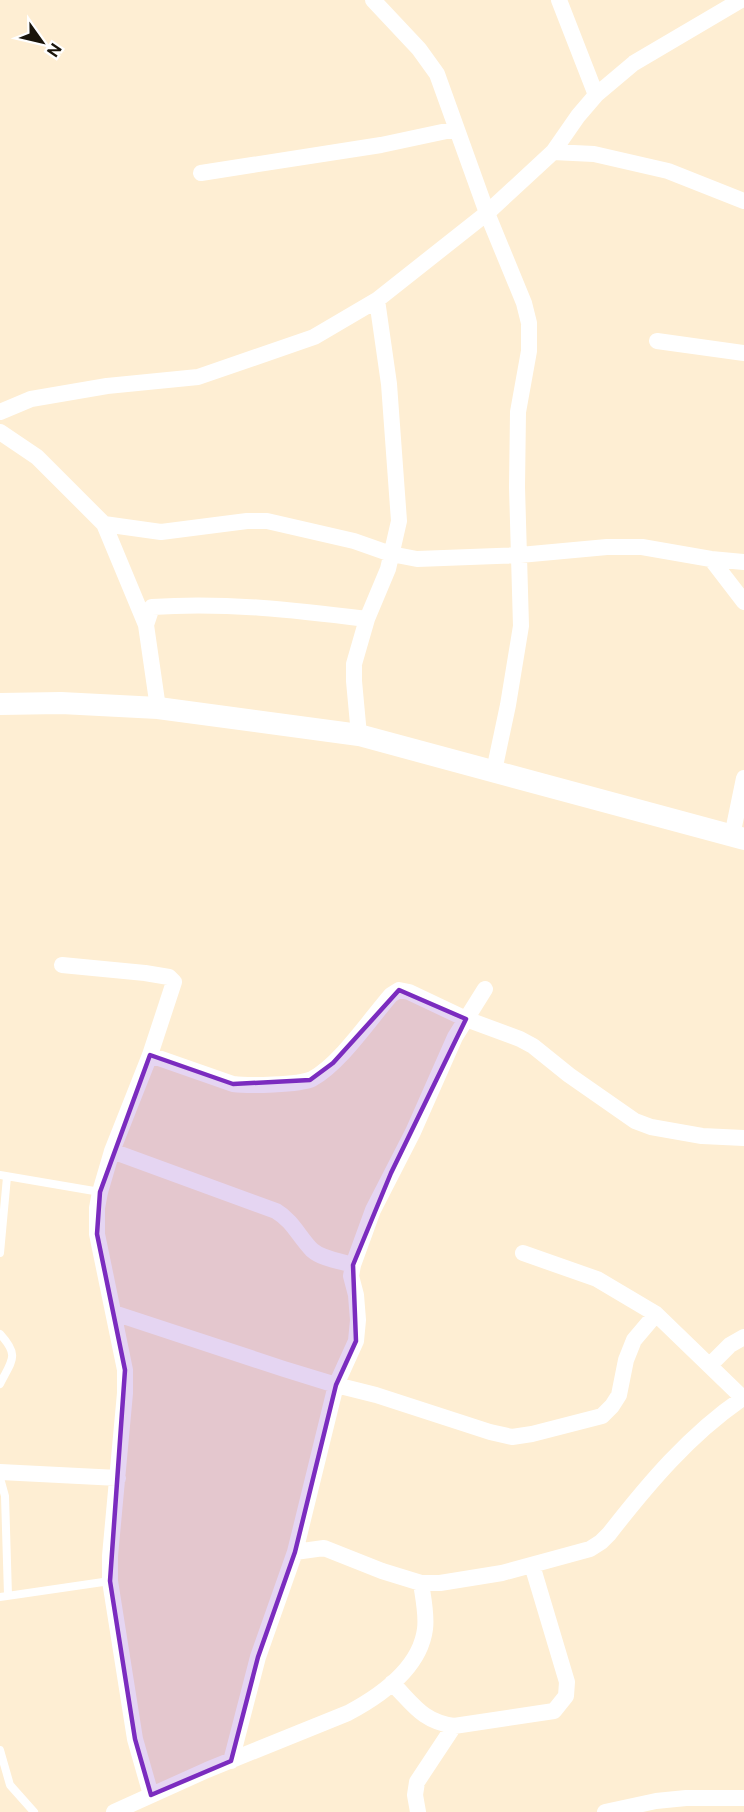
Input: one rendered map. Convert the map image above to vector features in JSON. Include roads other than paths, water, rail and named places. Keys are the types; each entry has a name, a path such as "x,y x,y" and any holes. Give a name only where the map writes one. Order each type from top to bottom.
{"street":[{"path":"373,0 418,49 437,74 487,213 524,303 529,323 529,351 518,412 517,487 521,626 494,771"},
{"path":"559,0 596,95"},
{"path":"0,412 31,399 107,386 198,377 314,337 377,300 487,213 553,152 596,95 634,63 741,0"},
{"path":"201,173 381,145 456,129"},
{"path":"553,152 594,154 668,171 744,201"},
{"path":"359,735 354,664 367,619 388,569 399,521 389,384 377,300"},
{"path":"657,341 744,352"},
{"path":"0,432 37,457 104,524 146,624 158,708"},
{"path":"104,524 161,532 247,521 267,521 354,541 417,560 520,555 607,547 642,548 744,562"},
{"path":"711,559 744,602"},
{"path":"146,624 152,607 178,605 251,605 367,619"},
{"path":"0,704 61,703 158,708 359,735 738,838 744,778"},
{"path":"62,965 145,973 169,977 174,982 150,1055 112,1151 100,1192 97,1234 125,1370 110,1581 135,1739 151,1796"},
{"path":"231,1761 258,1657 295,1552 336,1385 356,1341 358,1320 356,1295 351,1276 353,1265 373,1210 413,1132 455,1037 485,989"},
{"path":"150,1055 233,1084 246,1086 310,1080 333,1063 391,994 399,990 410,992 466,1019 533,1046 569,1075 635,1120 651,1127 702,1136 744,1138"},
{"path":"112,1151 276,1211 285,1216 312,1250 320,1255 353,1265"},
{"path":"295,1552 324,1548 382,1572 421,1582 440,1582 532,1565 590,1549 602,1542 681,1449 719,1415 744,1399 656,1314 597,1279 523,1253"},
{"path":"114,1313 336,1385 512,1437 602,1416 619,1395 626,1360 634,1340 656,1314"},
{"path":"710,1365 730,1345 744,1337"},
{"path":"0,1472 118,1478"},
{"path":"392,1683 430,1720 454,1726 554,1711 566,1696 567,1682 532,1565"},
{"path":"114,1812 348,1713 369,1701 392,1683 414,1657 425,1629 421,1582"},
{"path":"418,1812 415,1795 417,1782 454,1726"},
{"path":"605,1812 686,1798 744,1798"}],"lane":[{"path":"0,1253 4,1176 100,1192"},
{"path":"0,1334 13,1352 11,1362 0,1384"},
{"path":"0,1478 5,1497 4,1596 110,1581"},
{"path":"0,1750 10,1785 34,1812"}]}
